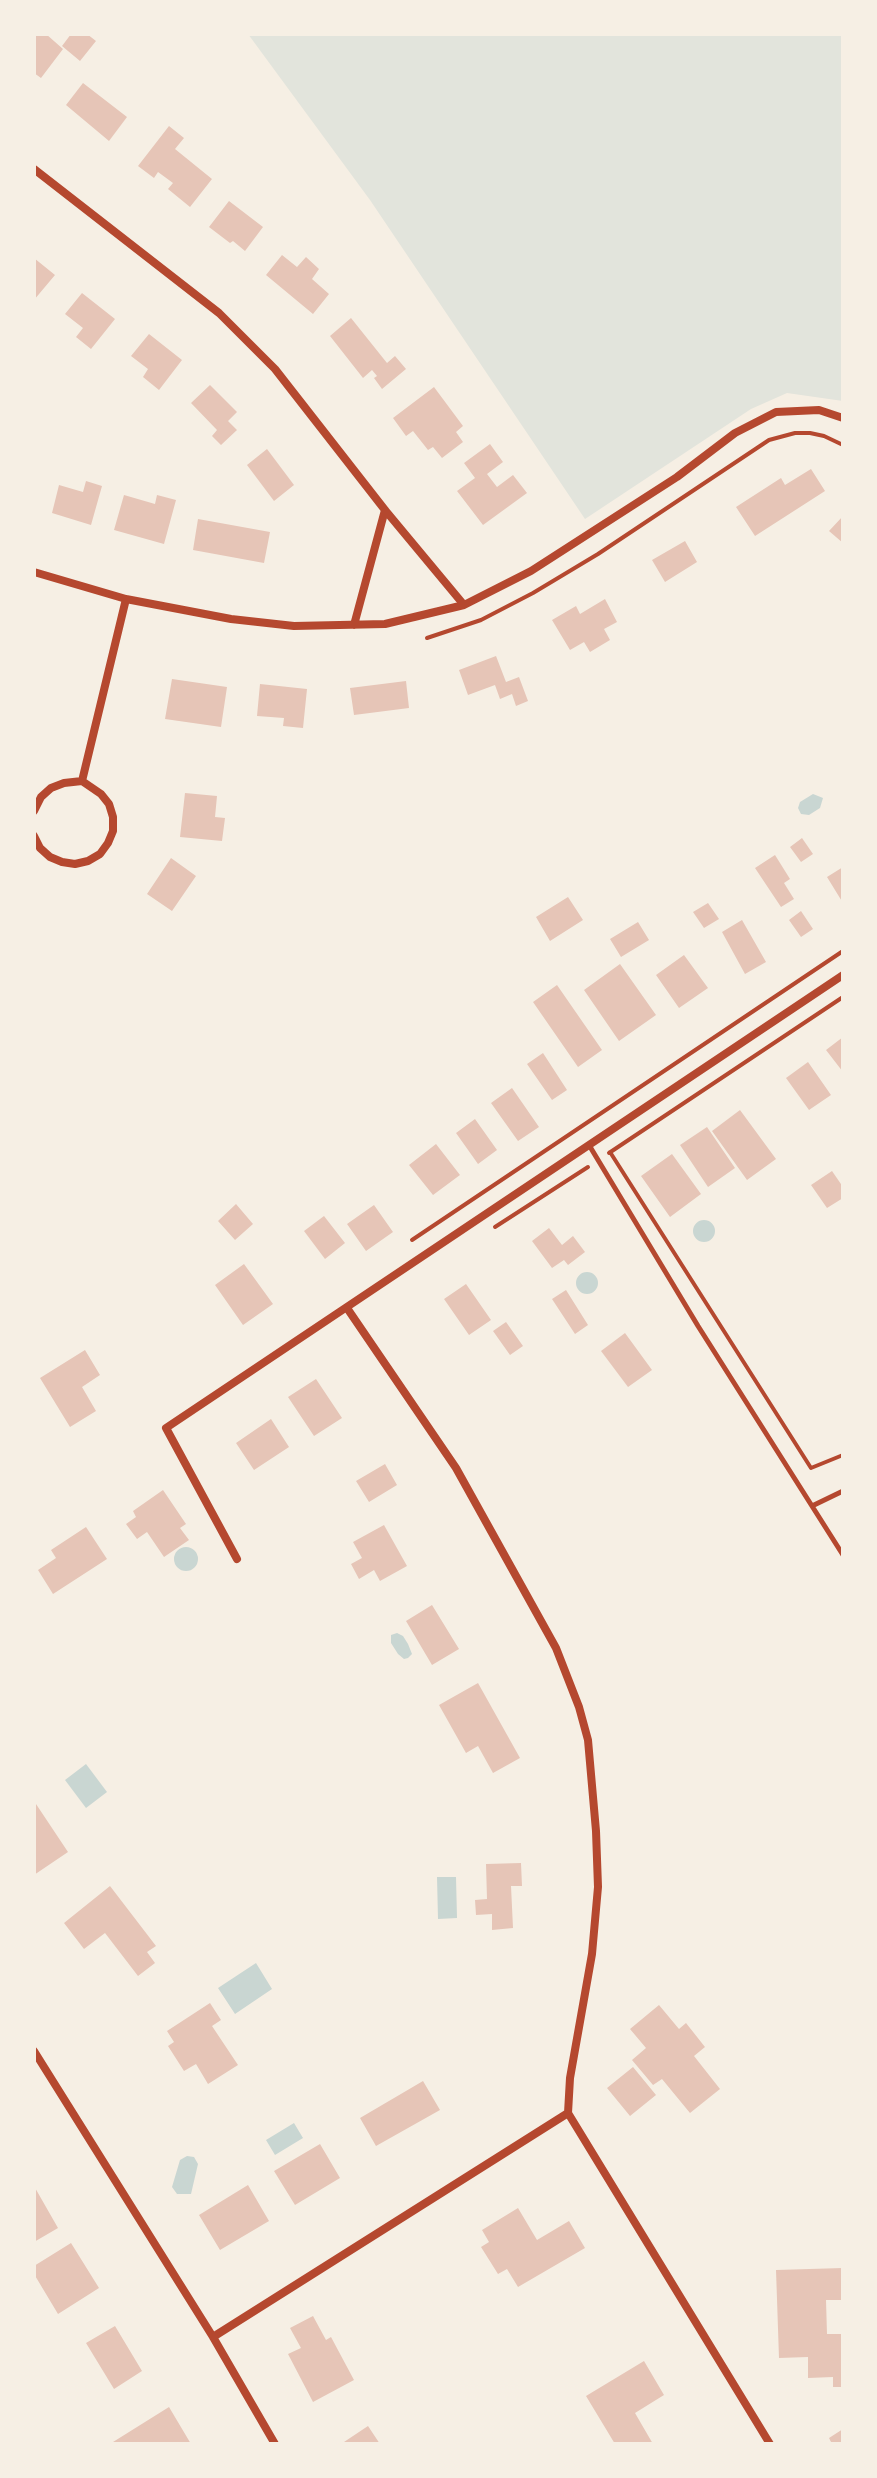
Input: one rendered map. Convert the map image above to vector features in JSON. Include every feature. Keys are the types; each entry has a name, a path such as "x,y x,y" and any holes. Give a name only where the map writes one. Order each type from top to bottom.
{"street":[{"path":"34,169 219,313 275,369 464,605"},
{"path":"34,572 126,599 231,619 294,626 385,624 464,605 531,571 677,477 735,433 776,412 819,410 843,418"},
{"path":"354,625 385,510"},
{"path":"82,781 126,599"},
{"path":"34,811 41,797 51,788 82,781 101,794 109,804 113,817 113,831 108,843 100,854 88,861 75,864 50,857 40,848 34,836"},
{"path":"237,1559 166,1428 843,975"},
{"path":"347,1308 456,1468 556,1648 579,1707 588,1740 598,1887 592,1954 570,2078 568,2113 770,2444"},
{"path":"34,2051 213,2337 275,2444"},
{"path":"213,2337 568,2113"}],"lane":[{"path":"589,1145 698,1326 843,1555"},
{"path":"812,1506 843,1491"}],"path":[{"path":"427,638 481,620 533,593 598,554 769,440 795,433 810,433 843,445"},
{"path":"412,1240 843,951"},
{"path":"843,997 610,1152 811,1468 843,1455"}],"shaded area":[{"path":"248,34 843,34 843,401 787,393 751,409 585,519 370,200"},
{"path":"813,794 823,798 820,808 809,815 801,814 798,808 800,802"},
{"path":"704,1220 712,1223 715,1231 712,1239 704,1242 696,1239 693,1231 696,1223"},
{"path":"587,1272 595,1275 598,1283 595,1291 587,1294 579,1291 576,1283 579,1275"},
{"path":"186,1547 194,1551 198,1559 194,1567 186,1571 178,1567 174,1559 178,1551"},
{"path":"397,1633 408,1644 412,1654 408,1658 404,1659 398,1654 391,1643 391,1635"},
{"path":"86,1764 107,1792 86,1808 65,1780"},
{"path":"437,1877 456,1877 457,1918 438,1919"},
{"path":"256,1963 272,1989 235,2014 218,1988"},
{"path":"294,2123 303,2138 275,2155 266,2140"},
{"path":"187,2156 194,2157 198,2164 191,2194 177,2194 172,2187 180,2160"}],"building":[{"path":"34,34 46,34 63,49 41,78 34,73"},
{"path":"71,34 87,34 96,41 80,61 62,46"},
{"path":"83,83 127,117 109,141 66,105"},
{"path":"169,126 184,138 175,149 212,179 190,207 168,189 173,183 158,172 154,178 138,166"},
{"path":"229,201 263,227 245,251 209,227"},
{"path":"282,255 297,267 306,257 319,269 312,279 329,294 313,314 266,275"},
{"path":"34,258 55,275 34,300"},
{"path":"82,293 115,319 91,349 76,337 83,328 65,314"},
{"path":"351,318 387,363 395,356 406,369 382,389 372,370 363,378 330,336"},
{"path":"149,334 182,360 159,390 143,377 148,369 131,356"},
{"path":"210,385 237,412 228,421 237,430 221,445 212,436 217,430 191,403"},
{"path":"434,387 463,426 456,432 463,442 442,458 433,447 428,450 413,431 406,436 393,418"},
{"path":"490,444 503,462 487,474 497,487 513,475 527,493 483,525 457,491 475,478 464,463"},
{"path":"267,449 294,485 274,501 247,465"},
{"path":"811,469 825,491 755,536 736,507 781,478 785,485"},
{"path":"86,481 102,486 91,525 52,513 59,485 83,492"},
{"path":"124,495 155,504 157,495 176,500 164,544 114,530"},
{"path":"843,516 843,543 829,531"},
{"path":"198,519 270,532 264,563 193,550"},
{"path":"685,541 697,562 665,582 652,560"},
{"path":"605,599 617,622 604,629 610,640 590,652 584,642 570,650 552,620 576,606 580,614"},
{"path":"496,656 506,682 519,677 528,701 516,706 512,694 500,699 495,685 468,695 459,670"},
{"path":"172,679 227,687 221,727 165,719"},
{"path":"406,681 409,708 354,715 350,688"},
{"path":"260,684 307,689 303,728 283,726 284,718 257,716"},
{"path":"185,793 217,796 215,817 225,818 222,841 180,837"},
{"path":"802,838 813,854 801,862 790,847"},
{"path":"775,855 790,879 784,883 794,899 781,907 755,868"},
{"path":"171,858 196,876 172,911 147,894"},
{"path":"843,867 843,903 827,877"},
{"path":"568,897 583,920 550,941 536,917"},
{"path":"708,903 719,919 704,928 693,912"},
{"path":"801,911 813,929 801,937 789,920"},
{"path":"742,920 766,962 745,974 722,932"},
{"path":"638,922 649,940 621,957 610,939"},
{"path":"684,955 708,988 679,1008 656,975"},
{"path":"620,964 656,1015 619,1041 584,990"},
{"path":"557,985 602,1050 578,1067 533,1002"},
{"path":"843,1037 843,1072 826,1050"},
{"path":"543,1053 567,1090 552,1100 527,1064"},
{"path":"808,1062 831,1095 809,1110 786,1078"},
{"path":"512,1088 539,1127 518,1141 491,1103"},
{"path":"740,1110 776,1159 747,1180 712,1131"},
{"path":"475,1119 497,1150 478,1164 456,1133"},
{"path":"707,1127 735,1168 708,1187 680,1145"},
{"path":"436,1144 460,1175 433,1195 409,1165"},
{"path":"672,1154 701,1194 670,1217 641,1176"},
{"path":"832,1171 843,1187 843,1198 827,1208 811,1185"},
{"path":"236,1204 253,1224 235,1240 218,1221"},
{"path":"374,1205 393,1232 366,1251 347,1224"},
{"path":"324,1216 345,1243 325,1259 304,1231"},
{"path":"549,1228 562,1245 573,1236 585,1252 568,1265 564,1260 552,1268 532,1241"},
{"path":"244,1264 273,1304 243,1325 215,1285"},
{"path":"466,1284 491,1320 469,1335 444,1299"},
{"path":"566,1290 588,1325 575,1334 552,1299"},
{"path":"506,1322 523,1346 510,1355 493,1331"},
{"path":"625,1333 652,1370 628,1387 601,1351"},
{"path":"85,1350 100,1375 82,1387 96,1411 70,1427 40,1378"},
{"path":"316,1379 342,1418 314,1436 288,1397"},
{"path":"271,1419 289,1447 254,1470 236,1443"},
{"path":"385,1464 397,1485 369,1502 356,1481"},
{"path":"163,1490 186,1524 180,1528 189,1540 164,1557 147,1532 137,1539 126,1524 136,1517 133,1511"},
{"path":"384,1525 407,1566 380,1581 374,1570 359,1579 351,1564 362,1558 353,1542"},
{"path":"86,1527 107,1559 53,1594 38,1570 56,1558 51,1550"},
{"path":"432,1605 459,1649 432,1665 406,1621"},
{"path":"478,1683 520,1758 493,1773 478,1746 466,1753 439,1705"},
{"path":"34,1801 68,1852 34,1875"},
{"path":"521,1863 522,1886 511,1886 513,1928 492,1930 492,1914 476,1915 475,1900 487,1899 486,1864"},
{"path":"110,1886 156,1946 147,1952 155,1963 138,1976 105,1933 84,1949 64,1923"},
{"path":"210,2003 221,2020 212,2026 238,2065 208,2084 196,2064 184,2071 168,2046 174,2042 167,2031"},
{"path":"659,2005 679,2029 686,2023 705,2047 694,2056 720,2089 690,2113 662,2079 653,2085 632,2060 646,2048 630,2029"},
{"path":"633,2067 656,2095 630,2116 607,2088"},
{"path":"423,2081 440,2110 376,2146 360,2118"},
{"path":"320,2144 340,2178 295,2205 274,2171"},
{"path":"248,2185 269,2221 220,2250 199,2215"},
{"path":"34,2186 58,2228 34,2242"},
{"path":"518,2208 537,2240 569,2221 585,2248 518,2287 507,2269 498,2274 481,2247 489,2242 482,2230"},
{"path":"71,2243 99,2288 58,2314 34,2274 34,2266"},
{"path":"843,2268 843,2300 826,2300 827,2334 843,2334 843,2387 833,2387 833,2377 808,2378 808,2357 779,2358 776,2270"},
{"path":"313,2316 326,2340 331,2337 354,2380 313,2402 288,2354 301,2348 290,2328"},
{"path":"115,2326 142,2371 114,2389 86,2343"},
{"path":"644,2361 664,2395 635,2413 653,2444 615,2444 586,2396"},
{"path":"169,2407 191,2444 114,2444 113,2442"},
{"path":"368,2426 380,2444 341,2444"},
{"path":"843,2429 843,2444 832,2444 829,2438"}]}
